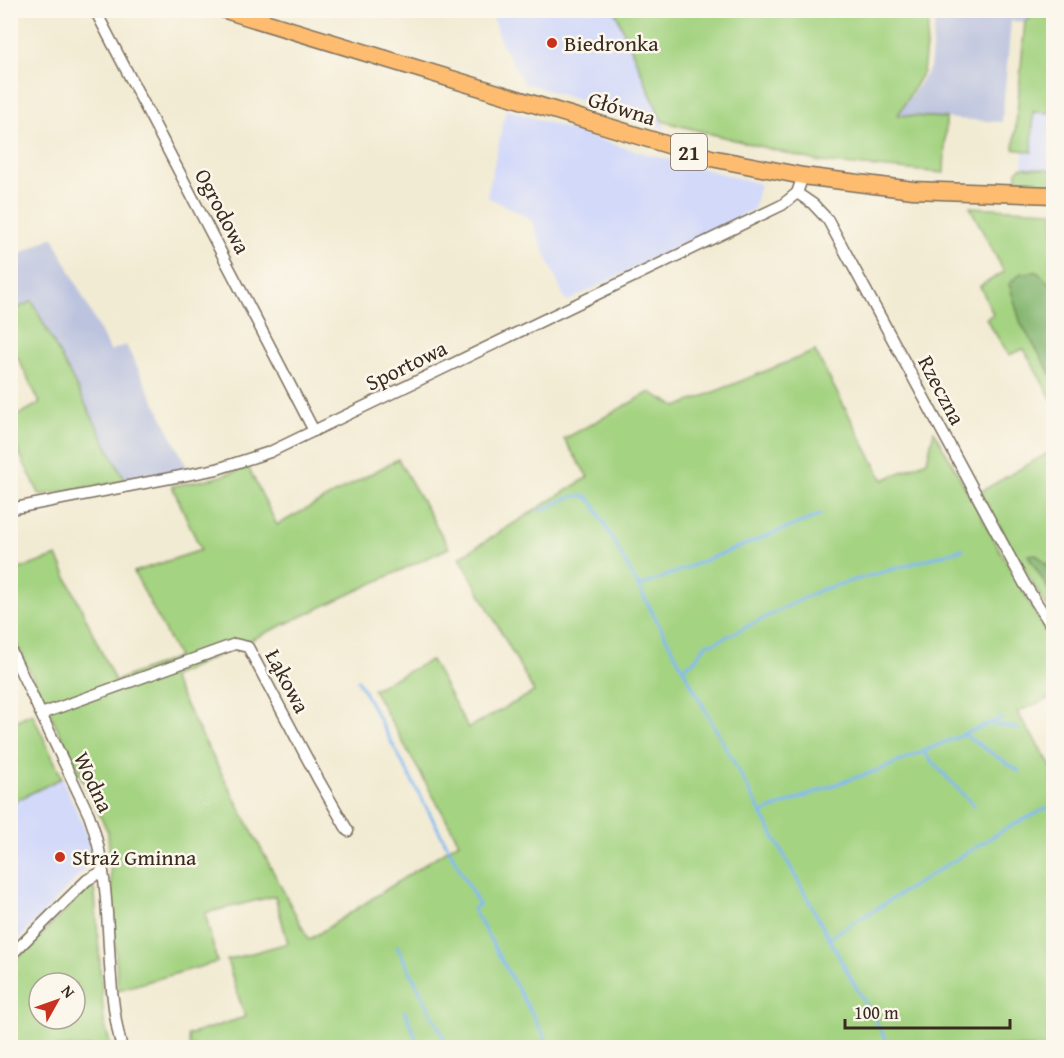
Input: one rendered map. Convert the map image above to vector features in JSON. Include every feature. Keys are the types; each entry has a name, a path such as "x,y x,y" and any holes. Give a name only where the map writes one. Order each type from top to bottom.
{"main road":[{"name":"Główna","path":"225,10 711,158 802,176 913,190 1053,195"}],"street":[{"name":"Ogrodowa","path":"95,10 314,431"},
{"path":"797,193 802,176"},
{"name":"Sportowa","path":"10,509 217,469 270,452 782,205 797,193"},
{"name":"Rzeczna","path":"797,193 813,204 828,220 1024,583 1053,630"},
{"name":"Łąkowa","path":"41,714 235,644 248,647 348,831"},
{"name":"Wodna","path":"10,649 89,815 98,840 116,1025 122,1047"},
{"path":"10,956 87,880 103,873"}],"shaded area":[{"path":"491,11 615,11 666,129 529,84 525,85 500,40"},
{"path":"936,11 1053,11 1053,23 1011,21 1002,122 898,115 930,68"},
{"path":"1053,44 1053,179 1022,177 1028,57"},
{"path":"506,109 622,147 760,184 754,209 566,302 530,218 487,197"},
{"path":"53,237 110,351 126,345 189,471 125,481 32,301 11,312 10,257"},
{"path":"62,778 88,837 91,849 90,861 87,867 11,948 10,803"}],"green space":[{"path":"615,11 930,11 923,72 898,115 946,118 944,173 820,162 662,121"},
{"path":"1034,16 1053,17 1054,113 1033,112 1032,152 1014,149 1025,21"},
{"path":"1022,167 1053,170 1053,187 1020,184 1017,181 1017,171"},
{"path":"970,207 1053,211 1053,286 1036,272 1021,324 1053,377 1053,402 1024,349 1009,355 986,319 993,314 980,286 1004,272"},
{"path":"1037,272 1053,286 1053,377 1021,324 1009,284 1021,273"},
{"path":"32,301 125,481 40,495 11,437 11,419 40,403 11,344 11,312"},
{"path":"815,351 883,480 927,461 934,431 1053,646 1053,697 1017,712 1053,769 1053,1047 190,1047 188,1035 245,1017 227,960 288,943 275,896 205,913 217,962 118,990 108,832 11,633 11,572 57,556 115,681 178,657 134,572 201,550 172,486 215,478 248,467 277,525 398,459 449,548 171,677 309,940 459,842 373,689 431,660 468,728 534,692 460,557 588,477 564,439 650,392 677,407"},
{"path":"1053,450 1053,571 1036,554 1028,555 1053,597 1053,616 980,492"},
{"path":"1036,554 1053,571 1053,597 1028,555"},
{"path":"32,713 62,778 11,803 11,723"},
{"path":"89,887 94,890 95,894 104,1022 111,1047 11,1047 11,965"}],"waterway":[{"path":"540,511 573,496 586,496 593,503 849,975 891,1048"},
{"path":"638,587 820,515"},
{"path":"683,668 694,661 707,643 714,643 820,590 963,549"},
{"path":"358,680 479,905 473,909 551,1048"},
{"path":"761,813 879,770 1002,718"},
{"path":"992,724 1019,729"},
{"path":"963,734 1019,771"},
{"path":"923,752 975,807"},
{"path":"829,938 1005,829 1053,805"},
{"path":"397,946 449,1048"},
{"path":"405,1011 420,1048"}],"place":[{"name":"Biedronka","path":"552,43"},
{"name":"Straż Gminna","path":"60,857"}]}
